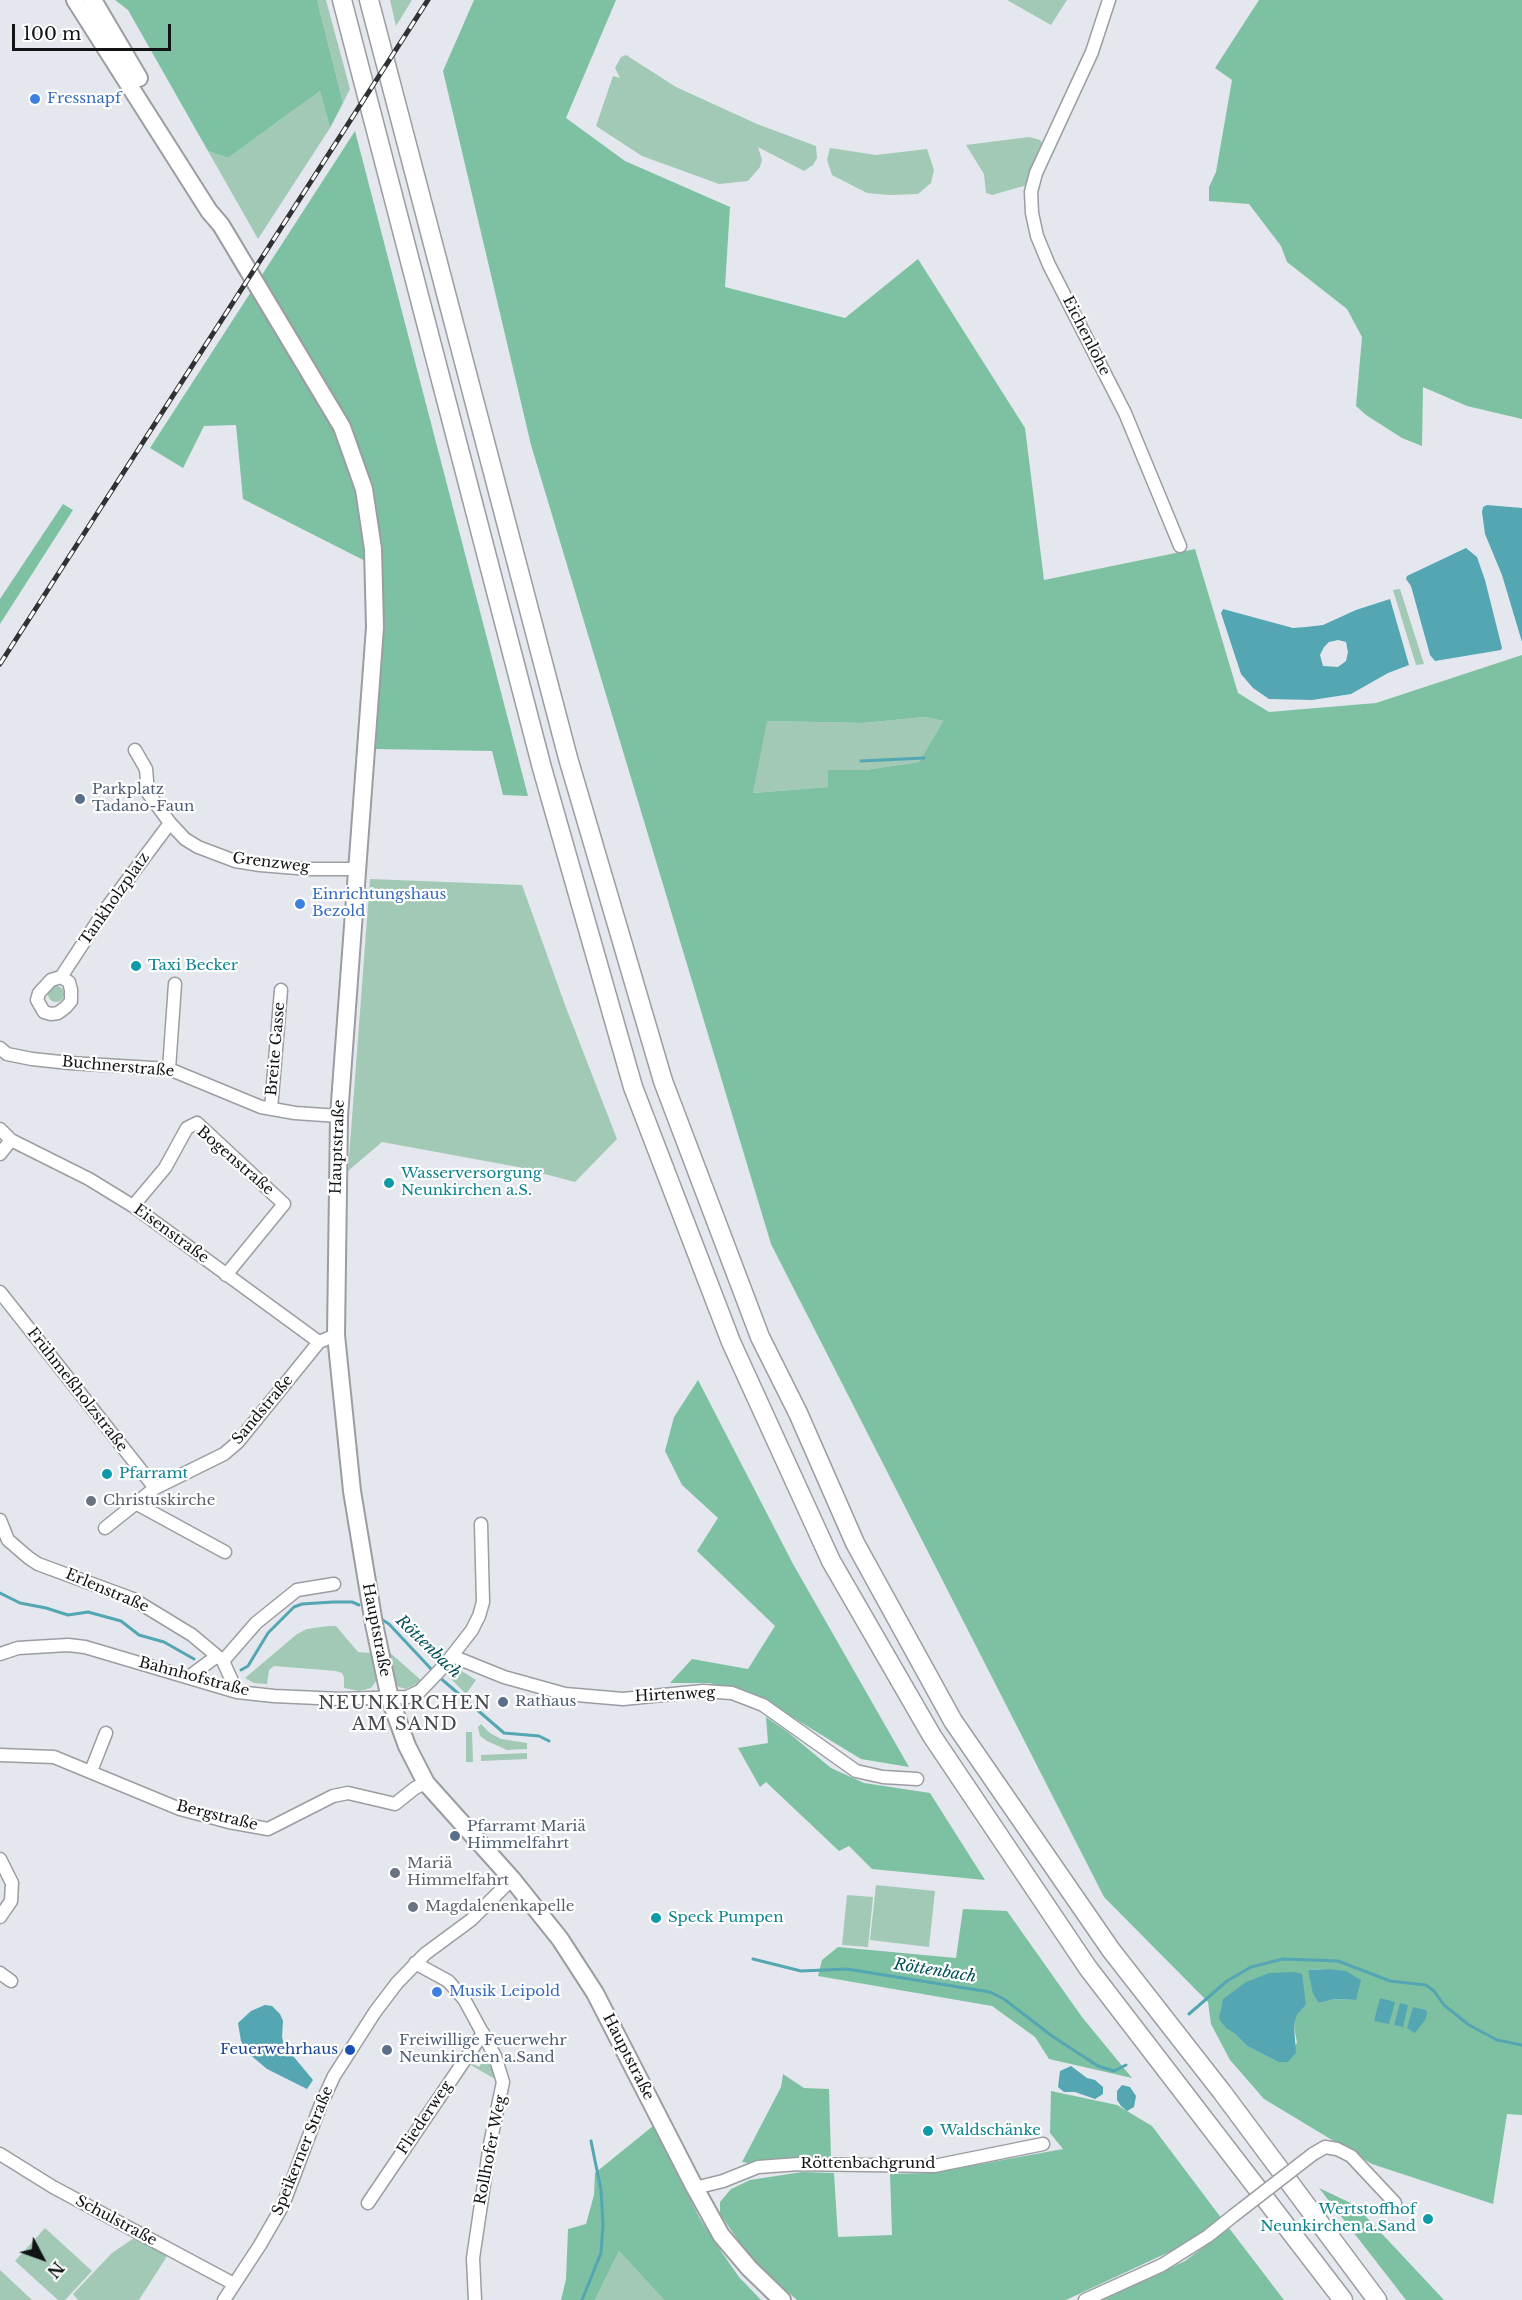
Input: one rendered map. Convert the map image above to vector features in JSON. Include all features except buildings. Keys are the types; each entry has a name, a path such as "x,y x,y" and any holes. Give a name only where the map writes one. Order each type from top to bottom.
{"highway":[{"path":"342,0 542,768 633,1087 731,1342 831,1561 932,1736 1088,1968 1343,2300"},
{"path":"369,0 568,758 657,1059 760,1337 798,1413 855,1543 953,1721 1111,1950 1222,2092 1377,2300"},
{"path":"380,0 382,48"}],"main road":[{"path":"75,0 209,211 221,225"},
{"path":"93,0 176,142 215,203 221,225"},
{"name":"Hauptstraße","path":"221,225 342,427 364,489 373,549 375,627 339,1116 336,1335 352,1491 374,1624 390,1699 407,1746 426,1783 512,1879 553,1929 595,1993 694,2188 721,2235 734,2252 782,2300"}],"street":[{"name":"Eichenlohe","path":"1109,0 1092,52 1036,172 1031,192 1037,236 1125,412 1180,546"},
{"name":"Grenzweg","path":"135,750 146,769 148,794 185,839 198,847 235,861 260,865 309,870 357,869"},
{"name":"Tankholzplatz","path":"61,977 105,910 170,823"},
{"path":"169,1069 175,984"},
{"name":"Breite Gasse","path":"272,1109 281,990"},
{"name":"Buchnerstraße","path":"0,1048 7,1054 42,1060 169,1069 272,1109 339,1116"},
{"name":"Bogenstraße","path":"132,1206 165,1168 188,1128 197,1124 284,1204 226,1275"},
{"name":"Eisenstraße","path":"0,1129 11,1140 89,1179 132,1206 319,1342"},
{"path":"0,1154 11,1140"},
{"name":"Frühmeßholzstraße","path":"0,1292 155,1488"},
{"path":"319,1342 336,1335"},
{"name":"Sandstraße","path":"105,1528 155,1488 224,1454 238,1442 319,1342"},
{"path":"137,1504 225,1552"},
{"name":"Erlenstraße","path":"0,1520 8,1540 38,1564 133,1599 192,1635 220,1659 237,1692"},
{"path":"452,1656 472,1630 483,1602 481,1524"},
{"path":"189,1676 220,1659 256,1623 297,1590 334,1584"},
{"name":"Bahnhofstraße","path":"0,1654 18,1648 68,1645 85,1647 237,1692 274,1696 390,1699 407,1697 424,1688 452,1656"},
{"name":"Hirtenweg","path":"452,1656 504,1677 565,1694 623,1698 703,1691 732,1693 763,1705 856,1771 882,1777 917,1779"},
{"path":"91,1771 106,1733"},
{"name":"Bergstraße","path":"0,1755 54,1757 180,1809 229,1822 268,1829 333,1796 348,1793 395,1804 415,1788 426,1783"},
{"path":"0,1859 12,1883 12,1894 11,1901 0,1917"},
{"name":"Speikerner Straße","path":"224,2300 283,2205 318,2111 334,2076 375,2012 424,1954 471,1920 512,1879"},
{"name":"Rollhofer Weg","path":"416,1963 448,1981 464,1999 495,2056 503,2082 490,2144 473,2258 475,2300"},
{"name":"Fliederweg","path":"368,2203 483,2033"},
{"name":"Röttenbachgrund","path":"694,2188 723,2181 758,2167 800,2164 934,2166 1043,2144"},
{"path":"1085,2300 1162,2265 1208,2236 1313,2154 1326,2148 1337,2149 1351,2156 1395,2204"},
{"name":"Schulstraße","path":"0,2154 53,2187 234,2284"}],"green space":[{"path":"115,0 317,0 343,103 330,128 320,91 228,158 208,151 128,10"},
{"path":"317,0 326,0 350,89 343,103"},
{"path":"390,0 412,0 396,26"},
{"path":"474,0 616,0 566,118 625,161 730,207 725,287 845,318 918,259 1025,428 1044,580 1195,549 1238,693 1269,712 1376,703 1522,655 1522,2115 1507,2114 1493,2204 1372,2164 1264,2099 1230,2060 1211,2024 1208,2002 1104,1897 771,1244 531,445 443,71","holes":["925,717 943,721 919,762 865,770 828,770 828,787 753,793 767,721 863,723","1329,1969 1356,2000 1335,1999 1319,2003 1308,1970","1306,2005 1297,2015 1294,2026 1297,2043 1278,2062 1247,2046 1234,2033"]},
{"path":"1007,0 1067,0 1051,25"},
{"path":"1259,0 1522,0 1522,419 1467,406 1423,387 1422,446 1402,438 1366,415 1356,406 1362,337 1347,309 1287,262 1281,246 1249,204 1209,201 1209,187 1216,172 1232,80 1215,68"},
{"path":"626,55 676,87 757,124 816,146 817,158 813,165 804,171 758,147 762,160 760,167 748,181 719,184 642,156 596,126 613,76 620,78 615,68 621,57"},
{"path":"320,91 330,128 258,239 208,151 228,158"},
{"path":"355,131 528,796 503,795 492,751 376,749 381,569 243,499 236,425 204,426 183,468 150,448"},
{"path":"1029,137 1040,140 1042,143 1028,175 1027,185 992,195 986,193 984,174 966,145"},
{"path":"830,148 876,155 927,149 934,170 931,183 918,194 867,193 832,175 827,160"},
{"path":"63,504 73,510 0,624 0,599"},
{"path":"1400,589 1424,664 1416,665 1393,590"},
{"path":"925,717 943,721 919,762 865,770 828,770 829,787 753,793 766,721 863,723"},
{"path":"370,879 522,885 617,1139 575,1182 518,1167 382,1142 348,1171"},
{"path":"53,986 59,986 64,994 62,1000 53,1002 48,997 48,991"},
{"path":"698,1380 793,1564 909,1767 861,1759 756,1695 709,1683 670,1683 692,1659 748,1669 775,1626 697,1551 718,1518 682,1485 665,1451 674,1417"},
{"path":"336,1626 358,1652 372,1653 377,1680 371,1688 359,1691 344,1688 344,1677 342,1673 336,1671 274,1666 269,1670 267,1684 254,1683 245,1678 297,1634 307,1629"},
{"path":"388,1651 422,1681 406,1689 399,1687 396,1684"},
{"path":"460,1670 476,1680 466,1694 450,1678 452,1672"},
{"path":"766,1717 831,1768 864,1783 930,1793 985,1880 872,1869 849,1846 839,1851 766,1782 760,1787 738,1748 768,1743"},
{"path":"481,1724 501,1739 527,1743 527,1749 507,1750 487,1741 480,1736 478,1727"},
{"path":"466,1732 472,1732 473,1762 466,1762"},
{"path":"527,1753 527,1759 481,1761 481,1755"},
{"path":"876,1885 935,1891 929,1947 870,1940"},
{"path":"847,1895 873,1897 868,1947 842,1945"},
{"path":"963,1909 1007,1911 1082,2017 1132,2078 1049,2059 1035,2037 992,2006 818,1976 822,1960 838,1947 956,1958"},
{"path":"478,2053 489,2055 495,2079 469,2064 471,2062 479,2067 482,2061 474,2056"},
{"path":"783,2074 804,2088 829,2089 831,2159 792,2157 754,2164 742,2162 781,2087"},
{"path":"1051,2091 1117,2105 1152,2126 1222,2219 1182,2246 1066,2300 797,2300 759,2267 720,2214 720,2202 731,2189 750,2180 802,2172 834,2173 838,2237 892,2235 890,2174 931,2173 1063,2149 1050,2133"},
{"path":"653,2126 700,2219 739,2277 761,2300 664,2300 619,2251 595,2300 561,2300 566,2279 568,2229 586,2224 594,2195 595,2173"},
{"path":"1319,2188 1355,2205 1444,2300 1406,2300"},
{"path":"45,2228 92,2271 65,2300 58,2300 15,2261"},
{"path":"1229,2228 1284,2300 1103,2300 1185,2261"},
{"path":"137,2236 169,2253 139,2300 78,2300 73,2294 112,2253"},
{"path":"619,2251 664,2300 595,2300"},
{"path":"0,2270 32,2300 0,2300"}],"water":[{"path":"1487,505 1522,508 1522,642 1502,575 1485,534 1482,512 1483,507"},
{"path":"1466,548 1477,557 1502,648 1435,661 1430,655 1411,586 1406,579 1407,576"},
{"path":"1390,599 1409,665 1388,673 1351,694 1312,700 1269,699 1253,688 1241,674 1221,613 1223,609 1293,628 1323,625 1356,610","holes":["1338,640 1346,642 1348,652 1346,661 1338,667 1323,666 1320,655 1324,647 1329,642"]},
{"path":"1308,1970 1346,1971 1361,1980 1356,2000 1335,1999 1319,2003 1313,1994"},
{"path":"1269,1973 1302,1974 1306,2005 1297,2015 1294,2026 1296,2053 1288,2062 1278,2062 1247,2046 1219,2019 1223,1999 1246,1982"},
{"path":"1380,1998 1395,2002 1389,2024 1374,2021"},
{"path":"1400,2003 1408,2005 1403,2027 1394,2025"},
{"path":"265,2005 272,2006 280,2014 283,2021 284,2045 313,2080 307,2089 267,2069 248,2053 241,2041 238,2023 251,2011"},
{"path":"1413,2007 1426,2010 1427,2014 1415,2033 1407,2028"},
{"path":"1071,2066 1103,2087 1103,2094 1095,2099 1075,2092 1064,2092 1058,2087 1060,2071"},
{"path":"1122,2085 1130,2087 1136,2096 1134,2107 1127,2111 1117,2100 1117,2091"}],"waterway":[{"path":"861,761 924,758"},
{"name":"Röttenbach","path":"0,1593 20,1603 68,1615 88,1612 121,1621 139,1635 164,1642 194,1659"},
{"name":"Röttenbach","path":"241,1670 248,1666 268,1633 294,1607 302,1604 333,1602 352,1602 359,1605"},
{"name":"Röttenbach","path":"381,1619 389,1624 433,1671"},
{"name":"Röttenbach","path":"438,1676 504,1733 539,1736 549,1741"},
{"name":"Röttenbach","path":"753,1959 801,1971 847,1969 990,1992 1004,1999 1052,2036 1098,2066 1114,2071 1126,2065"},
{"name":"Röttenbach","path":"1189,2014 1227,1981 1251,1967 1283,1959 1338,1961 1390,1981 1426,1985 1434,1991 1444,2005 1469,2025 1497,2040 1522,2045"},
{"path":"582,2300 601,2253 603,2225 601,2190 591,2141"}],"railway":[{"path":"0,664 428,0"}],"place":[{"name":"Fressnapf","path":"35,99"},
{"name":"Parkplatz Tadano-Faun","path":"80,799"},
{"name":"Einrichtungshaus Bezold","path":"300,904"},
{"name":"Taxi Becker","path":"136,966"},
{"name":"Wasserversorgung Neunkirchen a.S.","path":"389,1183"},
{"name":"Pfarramt","path":"107,1474"},
{"name":"Christuskirche","path":"91,1501"},
{"name":"Rathaus","path":"503,1702"},
{"name":"Pfarramt Mariä Himmelfahrt","path":"455,1836"},
{"name":"Mariä Himmelfahrt","path":"395,1873"},
{"name":"Magdalenenkapelle","path":"413,1907"},
{"name":"Speck Pumpen","path":"656,1918"},
{"name":"Musik Leipold","path":"437,1992"},
{"name":"Feuerwehrhaus","path":"350,2050"},
{"name":"Freiwillige Feuerwehr Neunkirchen a.Sand","path":"387,2050"},
{"name":"Waldschänke","path":"928,2131"},
{"name":"Wertstoffhof Neunkirchen a.Sand","path":"1428,2219"}],"district":[{"name":"NEUNKIRCHEN AM SAND","path":"405,1714"}]}
